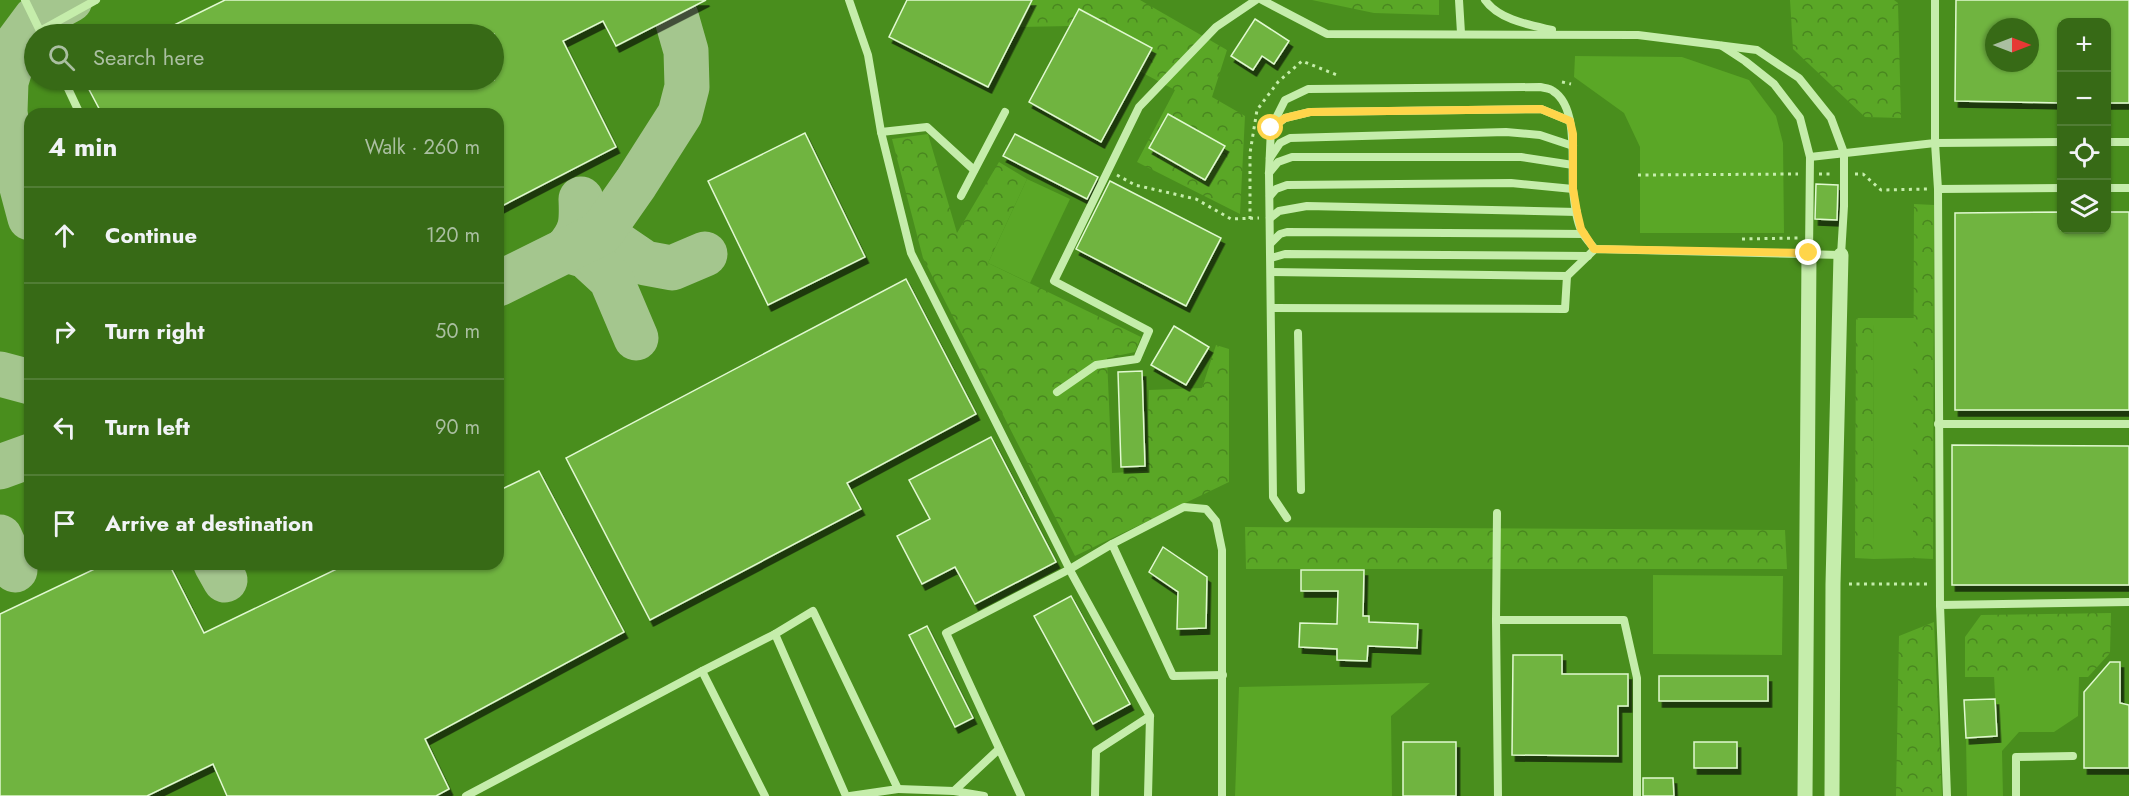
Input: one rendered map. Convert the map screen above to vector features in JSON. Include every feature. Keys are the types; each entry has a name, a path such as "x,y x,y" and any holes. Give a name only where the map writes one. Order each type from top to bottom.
{"street":[{"path":"1805,796 1809,253"},
{"path":"1832,796 1833,584 1841,255"}],"lane":[{"path":"25,0 37,24"},
{"path":"56,24 96,0"},
{"path":"849,0 868,55 881,132 911,253 1070,569 1150,716 1148,796"},
{"path":"1057,392 1096,365 1137,359 1149,332 1053,281 1139,107 1216,27 1256,0"},
{"path":"1262,0 1327,34 1638,35 1757,50 1799,78 1832,118 1844,153 1841,255 1594,249"},
{"path":"1459,0 1461,33"},
{"path":"1485,0 1491,8 1522,23 1568,34"},
{"path":"1935,0 1940,605 1947,796"},
{"path":"1718,44 1745,61 1774,84 1800,118 1810,157 1809,253"},
{"path":"1287,518 1274,496 1269,173 1271,128 1285,100 1308,89 1540,87 1553,90 1562,101 1570,121 1573,146 1573,189 1577,212 1581,229 1594,249"},
{"path":"69,90 77,108"},
{"path":"1271,128 1285,118 1310,112 1541,109 1570,121"},
{"path":"961,196 1005,112"},
{"path":"881,132 927,127 974,170"},
{"path":"1270,159 1280,143 1290,138 1506,132 1540,135 1573,146"},
{"path":"1810,157 1935,143 2057,142"},
{"path":"2111,142 2129,142"},
{"path":"1269,173 1278,162 1292,157 1521,157 1573,165"},
{"path":"1270,196 1276,189 1287,184 1511,183 1573,189"},
{"path":"1938,189 2057,188"},
{"path":"2111,188 2129,188"},
{"path":"1270,218 1279,211 1307,206 1577,212"},
{"path":"1271,243 1280,234 1287,232 1584,234"},
{"path":"1272,308 1565,309 1567,276 1594,249"},
{"path":"1271,258 1285,254 1588,256"},
{"path":"1271,272 1567,276"},
{"path":"1298,333 1301,490"},
{"path":"1938,424 2129,424"},
{"path":"1021,796 946,633 1184,507 1206,509 1216,521 1222,550 1222,796"},
{"path":"1497,513 1498,796"},
{"path":"1112,544 1173,676 1223,675"},
{"path":"1940,605 2129,602"},
{"path":"466,796 775,634 813,611 898,789"},
{"path":"1496,620 1624,620 1637,678 1637,796"},
{"path":"775,634 848,796 898,789 954,791 984,796"},
{"path":"702,671 765,796"},
{"path":"1095,796 1096,752 1150,716"},
{"path":"954,791 999,749"},
{"path":"2016,796 2016,757 2073,756"}],"path":[{"path":"1108,170 1135,185 1196,198 1231,219 1270,218"},
{"path":"1638,175 1863,174 1881,190 1938,189"},
{"path":"1833,584 1940,584"}],"green space":[{"path":"1032,0 1140,0 1227,50 1212,97 1245,116 1240,214 1137,162 1175,90 1139,71 1151,48 1080,9 1070,26 1018,27"},
{"path":"1312,0 1439,0 1439,15 1374,13"},
{"path":"1790,0 1894,0 1898,3 1901,118 1865,117 1793,49"},
{"path":"1575,56 1682,57 1749,80 1776,116 1783,143 1784,233 1640,233 1640,147 1624,113 1574,77"},
{"path":"928,134 957,233 999,162 1027,179 988,263 1141,337 1135,352 1107,358 1112,473 1147,471 1149,390 1202,388 1216,345 1229,349 1229,482 1075,556 923,258 892,139"},
{"path":"1027,179 1070,199 1030,283 988,263"},
{"path":"1914,204 1934,205 1933,559 1913,558"},
{"path":"1856,318 1873,318 1874,559 1855,558"},
{"path":"1873,318 1915,318 1916,558 1874,559"},
{"path":"1245,527 1785,530 1787,569 1246,569"},
{"path":"1653,575 1783,576 1782,655 1653,654"},
{"path":"2111,613 2110,653 2088,677 1965,677 1965,637 1981,615"},
{"path":"1934,622 1942,796 1896,796 1899,636"},
{"path":"1994,676 2079,677 2078,716 2054,732 2019,732 2002,751 2003,796 1967,796 1966,738 1997,736"},
{"path":"1430,683 1391,716 1392,796 1235,796 1239,687"}],"building":[{"path":"225,0 706,0 616,46 603,21 563,41 616,147 504,205 504,108 99,108 89,90 504,90 504,24 176,24"},
{"path":"907,0 1032,0 988,87 889,37"},
{"path":"1956,0 2129,0 2129,103 2111,103 2111,18 2057,18 2057,103 1955,101"},
{"path":"1079,9 1152,48 1101,142 1029,102"},
{"path":"1255,19 1289,41 1274,64 1262,56 1253,70 1231,56"},
{"path":"1168,114 1225,146 1205,180 1149,148"},
{"path":"805,133 865,257 768,305 708,181"},
{"path":"1015,134 1098,177 1087,199 1003,156"},
{"path":"1110,181 1221,238 1186,306 1076,249"},
{"path":"1816,184 1838,185 1837,220 1815,219"},
{"path":"2057,212 2057,234 2111,234 2111,212 2129,212 2129,410 1955,410 1955,213"},
{"path":"906,279 976,414 847,483 861,509 650,620 566,458"},
{"path":"1174,326 1209,347 1186,385 1151,365"},
{"path":"1142,371 1145,466 1121,467 1118,372"},
{"path":"991,437 1056,562 975,604 955,567 922,584 897,536 930,519 909,480"},
{"path":"1952,445 2129,446 2129,585 1952,585"},
{"path":"539,471 624,632 425,739 449,789 436,796 227,796 213,764 147,796 0,796 0,614 92,570 172,570 204,633 335,570 504,570 504,488"},
{"path":"1163,547 1207,577 1206,628 1177,629 1178,592 1149,572"},
{"path":"1301,570 1364,570 1363,616 1369,616 1369,622 1418,624 1417,648 1368,646 1367,661 1337,660 1337,649 1299,647 1300,623 1337,624 1338,591 1301,591"},
{"path":"1071,596 1130,704 1093,724 1034,616"},
{"path":"927,626 973,718 955,727 909,635"},
{"path":"1513,655 1562,655 1562,674 1628,674 1628,706 1618,706 1618,756 1512,755"},
{"path":"2110,662 2120,662 2120,703 2129,705 2129,768 2084,768 2084,692"},
{"path":"1659,676 1768,676 1768,701 1659,701"},
{"path":"1995,699 1997,736 1966,738 1964,700"},
{"path":"1403,742 1456,742 1456,796 1403,796"},
{"path":"1694,742 1737,742 1737,768 1694,768"},
{"path":"1643,778 1673,778 1674,796 1643,796"}],"taxiway":[{"path":"31,24 35,19 70,0"},
{"path":"504,281 601,233 636,183 680,114 687,87 686,51 676,16"},
{"path":"24,34 18,42 6,82 5,112 9,139 24,195"},
{"path":"566,250 580,226 581,199"},
{"path":"601,233 645,263 672,268 705,254"},
{"path":"566,250 586,256 611,279 636,338"},
{"path":"0,374 24,380"},
{"path":"0,467 24,458"},
{"path":"0,537 15,570"},
{"path":"219,570 225,580"}],"route":[{"path":"1271,128 1285,118 1310,112 1541,109 1570,121 1573,134 1573,189 1577,212 1581,229 1594,249 1809,253"}]}
